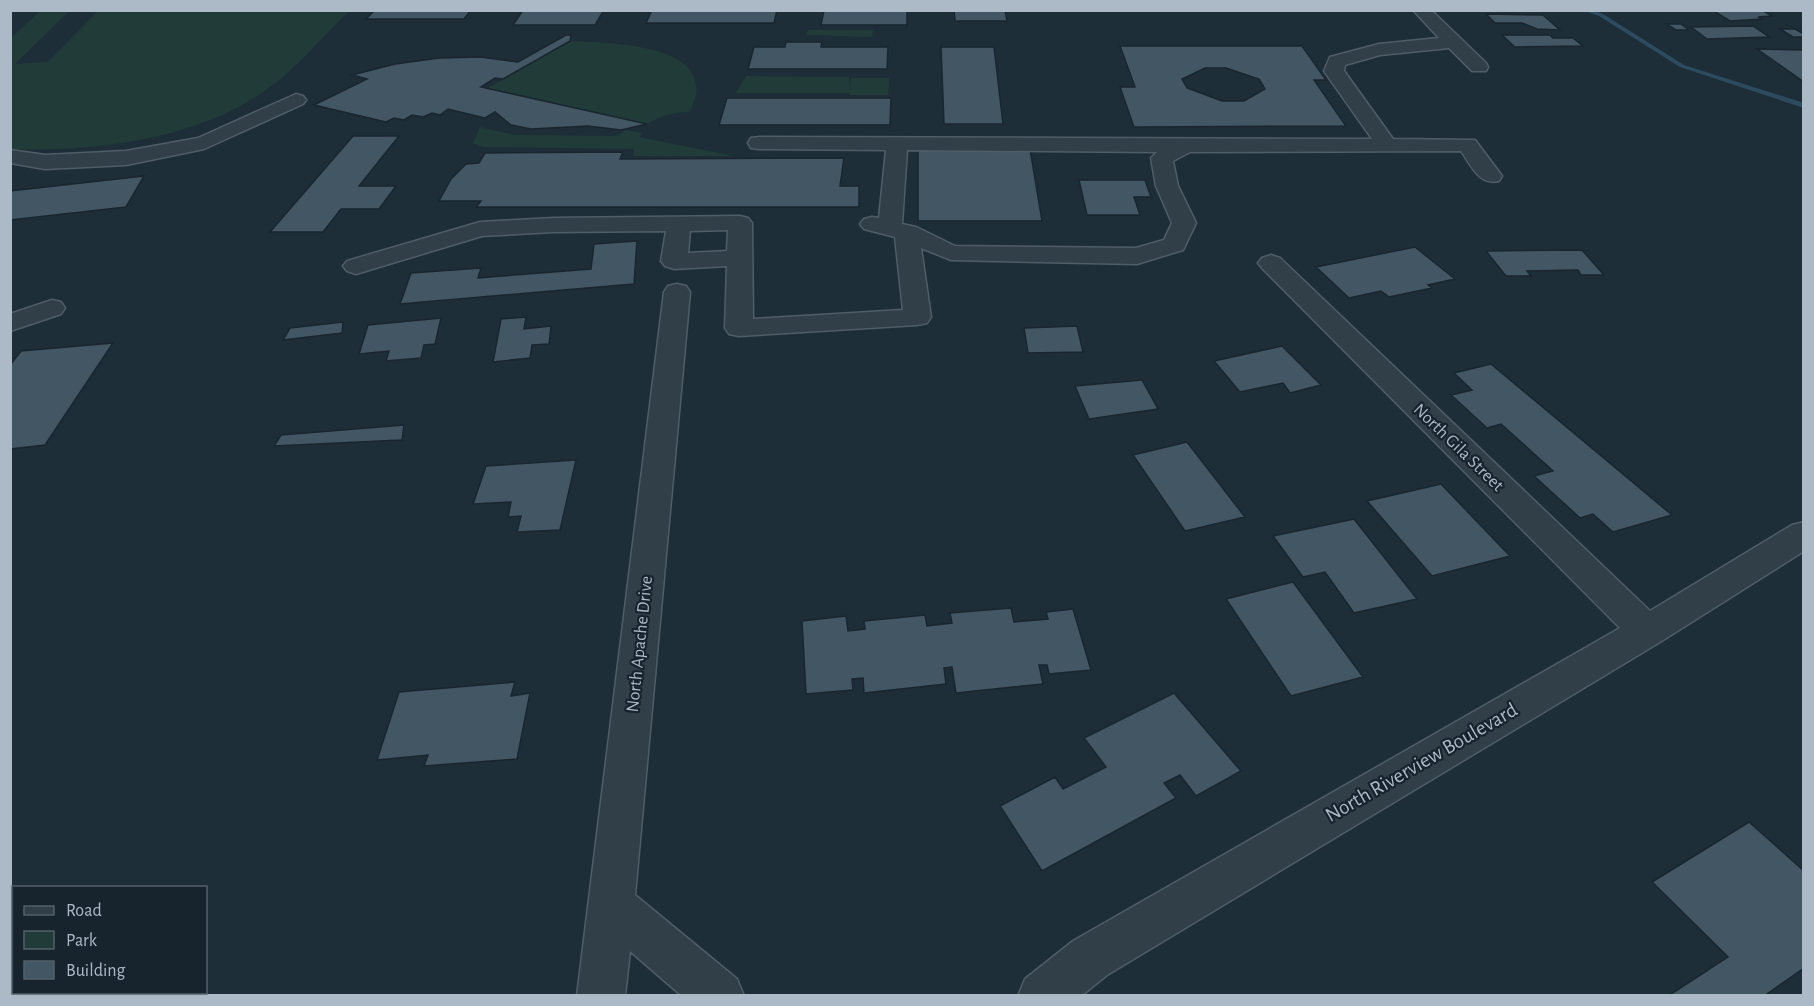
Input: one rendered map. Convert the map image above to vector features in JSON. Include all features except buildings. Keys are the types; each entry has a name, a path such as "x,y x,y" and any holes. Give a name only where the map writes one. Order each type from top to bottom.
{"street":[{"path":"1421,10 1479,67"},
{"path":"1387,145 1334,71 1337,61 1379,50 1453,42"},
{"path":"10,156 45,162 126,158 204,143 296,100"},
{"path":"759,143 1467,145 1491,176"},
{"path":"356,266 480,229 553,225 740,223 739,328 917,317 890,228 897,144"},
{"path":"890,228 951,253 1137,256 1174,245 1184,223 1167,186 1162,158 1186,146"},
{"path":"679,224 674,261 739,258"},
{"name":"North Gila Street","path":"1271,263 1647,631"},
{"name":"North Apache Drive","path":"602,996 677,292"},
{"path":"10,323 52,308"},
{"name":"North Riverview Boulevard","path":"1042,996 1090,958 1647,631 1803,534"},
{"path":"611,905 720,996"}],"green space":[{"path":"40,11 69,11 15,64 48,62 98,11 349,11 301,60 270,87 243,105 212,119 146,139 77,148 11,149 11,38"},
{"path":"808,30 873,30 872,37 806,35"},
{"path":"570,41 623,44 662,53 679,60 690,71 696,85 696,95 690,112 668,115 647,124 488,88"},
{"path":"746,76 849,77 850,91 851,78 889,78 888,95 736,93"},
{"path":"480,127 514,135 617,136 626,130 642,133 639,137 734,156 633,156 634,149 483,147 473,143"}],"waterway":[{"path":"1585,10 1601,15 1682,66 1804,106"}]}
